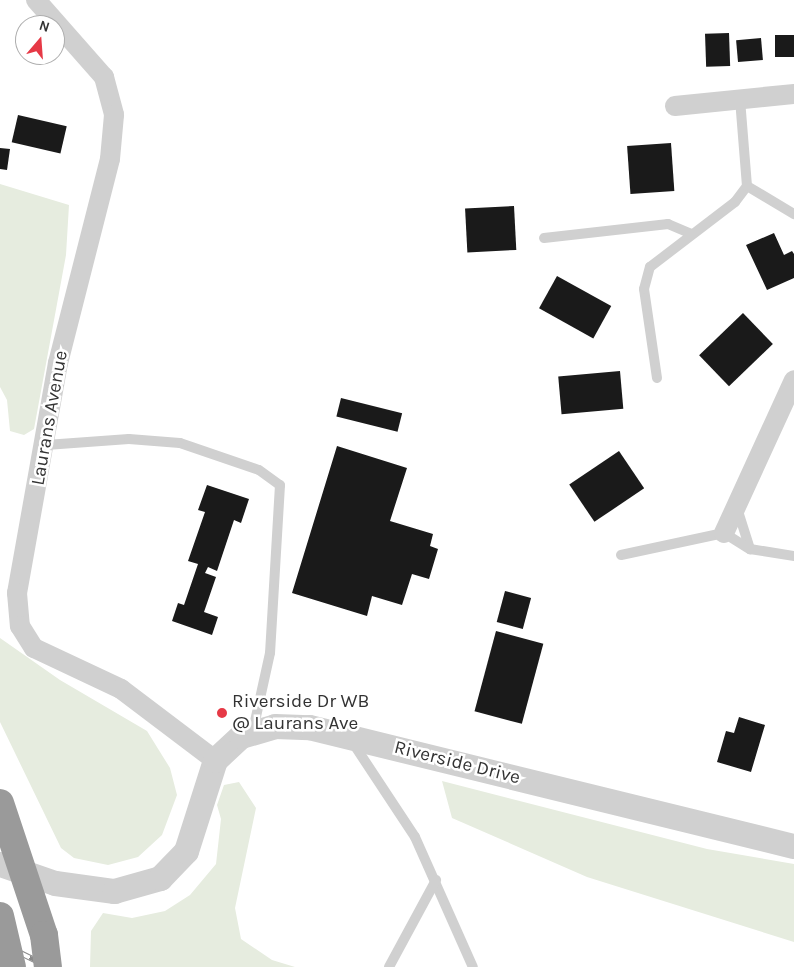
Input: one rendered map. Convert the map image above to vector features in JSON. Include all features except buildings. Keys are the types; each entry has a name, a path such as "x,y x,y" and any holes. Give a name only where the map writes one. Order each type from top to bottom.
{"highway":[{"path":"0,803 44,935 48,967"},
{"path":"0,916 12,967"}],"street":[{"name":"Laurans Avenue","path":"36,0 104,77 114,115 110,159 58,363 46,445 17,593 20,626 34,648 121,689 215,760"},
{"path":"675,106 794,94"},
{"path":"724,533 794,380"},
{"name":"Riverside Drive","path":"0,864 55,882 96,889 130,890 146,885 167,872 186,851 215,760 241,736 275,726 309,727 794,846"}],"lane":[{"path":"657,378 644,289 650,267 735,202 747,186 740,99"},
{"path":"747,186 794,214"},
{"path":"544,238 668,224 691,234"},
{"path":"46,445 129,439 180,443 259,470 280,485 270,653 252,732"},
{"path":"737,507 750,549"},
{"path":"621,555 724,533 750,549 794,556"},
{"path":"349,737 415,837 436,880 473,967"},
{"path":"389,967 436,880"}],"shaded area":[{"path":"0,184 69,205 66,255 34,429 24,435 10,431 7,400 0,387"},
{"path":"0,638 60,680 147,731 170,768 177,795 162,835 138,857 108,865 74,858 61,848 0,722"},
{"path":"442,781 707,849 794,864 794,942 587,877 452,818"},
{"path":"239,782 256,808 235,908 241,939 272,960 295,967 90,967 91,931 103,913 132,918 165,911 190,895 216,864 221,819 217,805 224,785"}],"railway":[{"path":"0,943 49,967"}],"place":[{"name":"Riverside Dr WB @ Laurans Ave","path":"222,713"}]}
